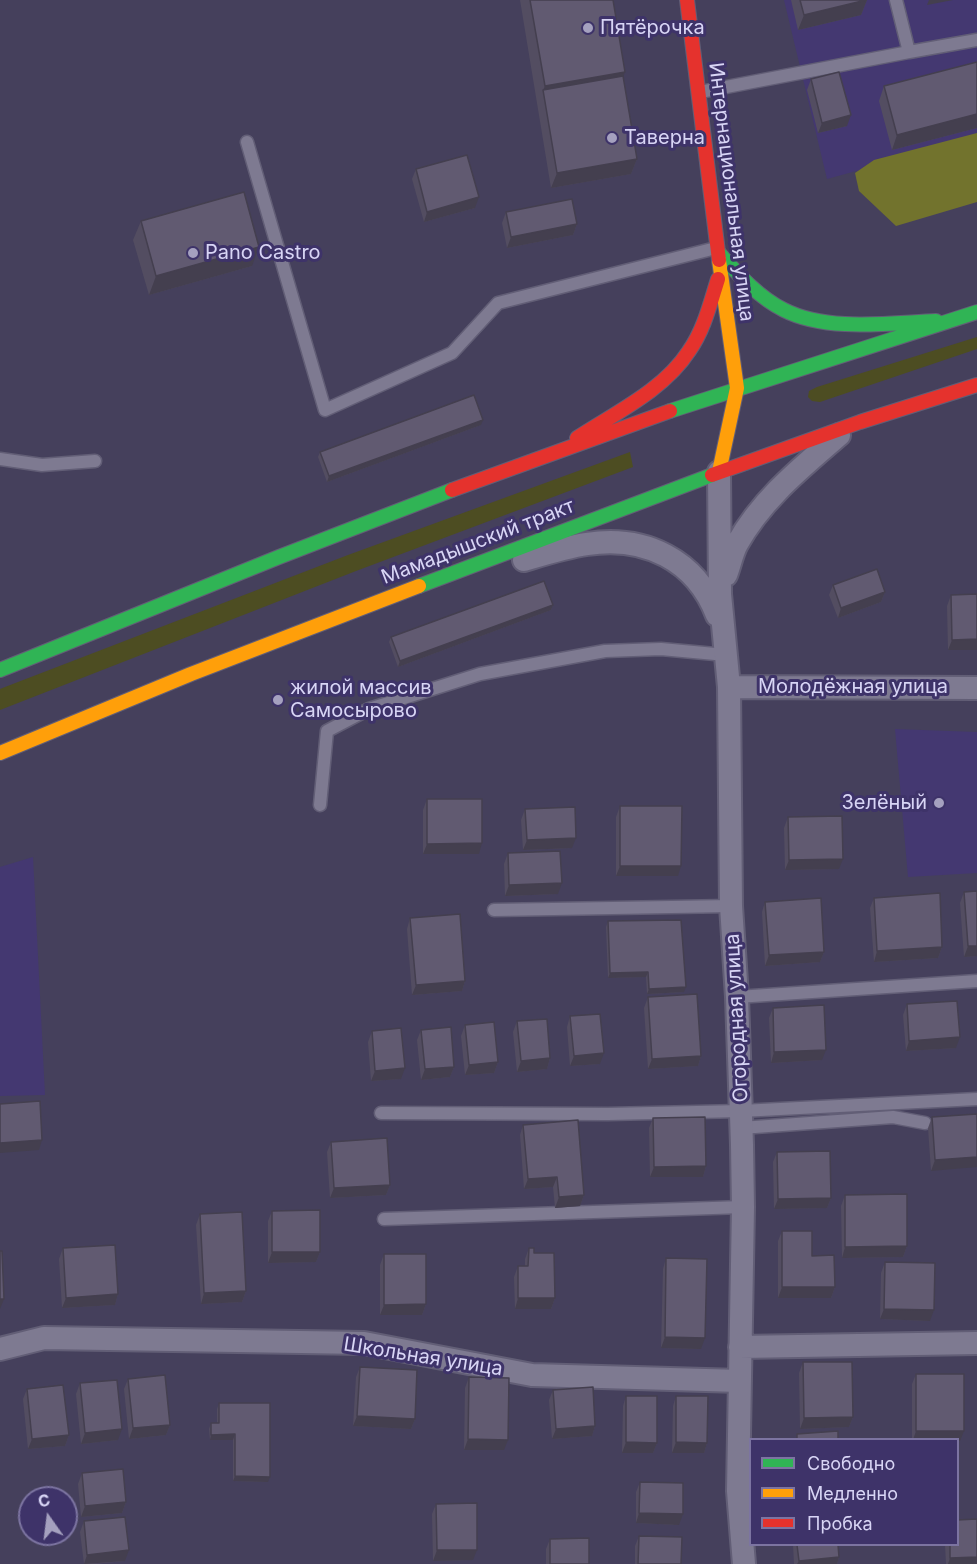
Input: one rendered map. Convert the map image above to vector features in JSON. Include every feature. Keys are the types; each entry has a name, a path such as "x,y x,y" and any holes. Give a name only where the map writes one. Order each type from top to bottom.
{"main road":[{"name":"Интернациональная улица","path":"687,0 717,250 737,388"},
{"path":"717,250 745,282 771,302 796,316 833,323 950,321"},
{"path":"559,450 663,380 684,359 700,333 720,271"},
{"path":"0,669 226,578 559,450 737,388 977,312"},
{"name":"Мамадышский тракт","path":"0,753 245,653 719,472 977,385"},
{"path":"719,472 737,388"}],"street":[{"path":"720,594 736,546 763,506 795,472 850,426"},
{"name":"Огородная улица","path":"719,472 720,594 729,687 731,906 737,997 743,1207 738,1491 744,1564"},
{"path":"414,587 586,544 622,542 661,552 683,565 703,585 724,632"},
{"name":"Молодёжная улица","path":"729,687 977,688"},
{"name":"Школьная улица","path":"0,1349 44,1338 364,1343 532,1375 740,1382"},
{"path":"740,1347 977,1343"}],"lane":[{"path":"896,0 909,52"},
{"path":"699,92 977,40"},
{"path":"247,142 326,410 452,353 498,303 717,250"},
{"path":"0,459 42,465 95,461"},
{"path":"320,805 327,731 369,709 480,674 605,651 661,650 726,655"},
{"path":"494,910 731,906"},
{"path":"737,997 977,981"},
{"path":"741,1120 977,1099"},
{"path":"381,1113 608,1114 741,1120 893,1117 925,1123"},
{"path":"384,1219 743,1207"}],"shaded area":[{"path":"784,0 977,0 977,138 827,179"},
{"path":"977,133 977,202 896,226 859,191 855,173 874,160"},
{"path":"977,337 977,349 820,402 812,401 808,397 809,391 817,387"},
{"path":"630,452 633,467 356,571 0,710 0,689 348,555"},
{"name":"Зелёный","path":"895,729 977,732 977,873 908,877"},
{"path":"33,857 45,1095 0,1096 0,867"}],"building":[{"path":"530,0 613,0 625,72 545,86"},
{"path":"800,0 866,0 804,15"},
{"path":"977,62 977,114 897,135 884,86"},
{"path":"839,72 851,115 822,123 811,79"},
{"path":"623,76 637,159 557,173 543,90"},
{"path":"467,155 479,197 427,212 416,169"},
{"name":"Pano Castro","path":"244,192 259,247 156,276 141,221"},
{"path":"572,199 577,224 511,237 506,212"},
{"path":"474,395 483,420 329,476 320,452"},
{"path":"877,569 885,592 841,608 833,585"},
{"path":"544,581 553,605 400,661 391,637"},
{"path":"977,594 977,639 952,640 951,595"},
{"path":"427,799 482,799 482,843 427,844"},
{"path":"620,806 682,806 681,866 620,866"},
{"path":"575,807 576,838 527,840 525,809"},
{"path":"842,816 843,859 789,860 788,817"},
{"path":"560,851 562,883 509,885 508,853"},
{"path":"977,891 977,946 968,946 964,892"},
{"path":"940,893 942,947 877,951 874,898"},
{"path":"821,898 824,952 769,955 765,902"},
{"path":"460,914 465,981 416,985 410,918"},
{"path":"681,920 686,987 649,989 648,972 610,973 608,921"},
{"path":"697,994 701,1056 652,1059 648,997"},
{"path":"957,1001 960,1037 909,1041 907,1004"},
{"path":"824,1005 826,1050 774,1052 773,1008"},
{"path":"600,1014 604,1053 574,1056 570,1016"},
{"path":"547,1019 550,1058 521,1061 517,1021"},
{"path":"494,1022 498,1062 469,1065 465,1025"},
{"path":"451,1027 454,1067 425,1069 421,1030"},
{"path":"401,1028 405,1068 375,1071 372,1031"},
{"path":"40,1101 42,1140 0,1143 0,1104"},
{"path":"977,1114 977,1157 935,1160 932,1117"},
{"path":"705,1117 706,1166 654,1167 653,1118"},
{"path":"578,1120 584,1195 559,1197 557,1177 528,1179 523,1125"},
{"path":"387,1138 390,1185 334,1188 331,1142"},
{"path":"830,1151 831,1198 778,1199 777,1152"},
{"path":"907,1194 907,1246 845,1247 845,1195"},
{"path":"320,1210 320,1252 272,1252 272,1211"},
{"path":"242,1212 246,1291 204,1293 200,1214"},
{"path":"782,1231 812,1231 812,1256 834,1255 835,1287 782,1287"},
{"path":"115,1245 118,1294 66,1298 63,1248"},
{"path":"529,1248 534,1248 534,1253 554,1253 555,1298 518,1298 518,1266 528,1266"},
{"path":"0,1251 2,1251 4,1299 0,1299"},
{"path":"384,1254 426,1254 426,1304 384,1305"},
{"path":"666,1258 707,1259 705,1338 665,1337"},
{"path":"885,1262 935,1263 934,1310 884,1309"},
{"path":"803,1362 852,1362 853,1417 804,1418"},
{"path":"360,1367 417,1370 415,1419 357,1416"},
{"path":"916,1374 964,1374 964,1431 916,1431"},
{"path":"165,1375 170,1425 133,1428 128,1379"},
{"path":"469,1377 509,1378 508,1440 468,1439"},
{"path":"117,1380 122,1429 85,1433 80,1383"},
{"path":"63,1385 69,1435 32,1439 27,1389"},
{"path":"593,1387 595,1426 556,1429 553,1390"},
{"path":"626,1396 657,1396 657,1443 626,1442"},
{"path":"676,1396 708,1396 707,1443 676,1442"},
{"path":"219,1403 270,1403 270,1477 235,1476 235,1434 211,1435 211,1423 219,1423"},
{"path":"838,1431 838,1438 797,1438 797,1434"},
{"path":"123,1469 126,1502 85,1506 82,1473"},
{"path":"640,1482 683,1483 683,1514 639,1513"},
{"path":"477,1503 477,1550 437,1550 436,1504"},
{"path":"125,1517 129,1550 87,1555 84,1521"},
{"path":"977,1519 977,1557 950,1558 950,1546 959,1546 959,1520"},
{"path":"639,1536 682,1537 681,1564 638,1564"},
{"path":"589,1538 589,1564 550,1564 550,1539"},
{"path":"797,1546 838,1546 839,1557 799,1561"}],"traffic: fast":[{"path":"718,252 766,299 801,317 839,324 936,321"},
{"path":"670,411 977,312"},
{"path":"419,586 712,475"},
{"path":"0,670 452,490"}],"traffic: slow":[{"path":"719,260 737,388 719,472"},
{"path":"0,753 191,674 419,586"}],"traffic: jam":[{"path":"687,0 719,260"},
{"path":"577,438 638,400 679,365 699,334 718,279"},
{"path":"712,475 860,422 977,385"},
{"path":"452,490 670,411"}],"place":[{"name":"Пятёрочка","path":"588,28"},
{"name":"Таверна","path":"612,138"},
{"name":"Pano Castro","path":"193,253"},
{"name":"жилой массив Самосырово","path":"278,700"},
{"name":"Зелёный","path":"939,803"}]}
